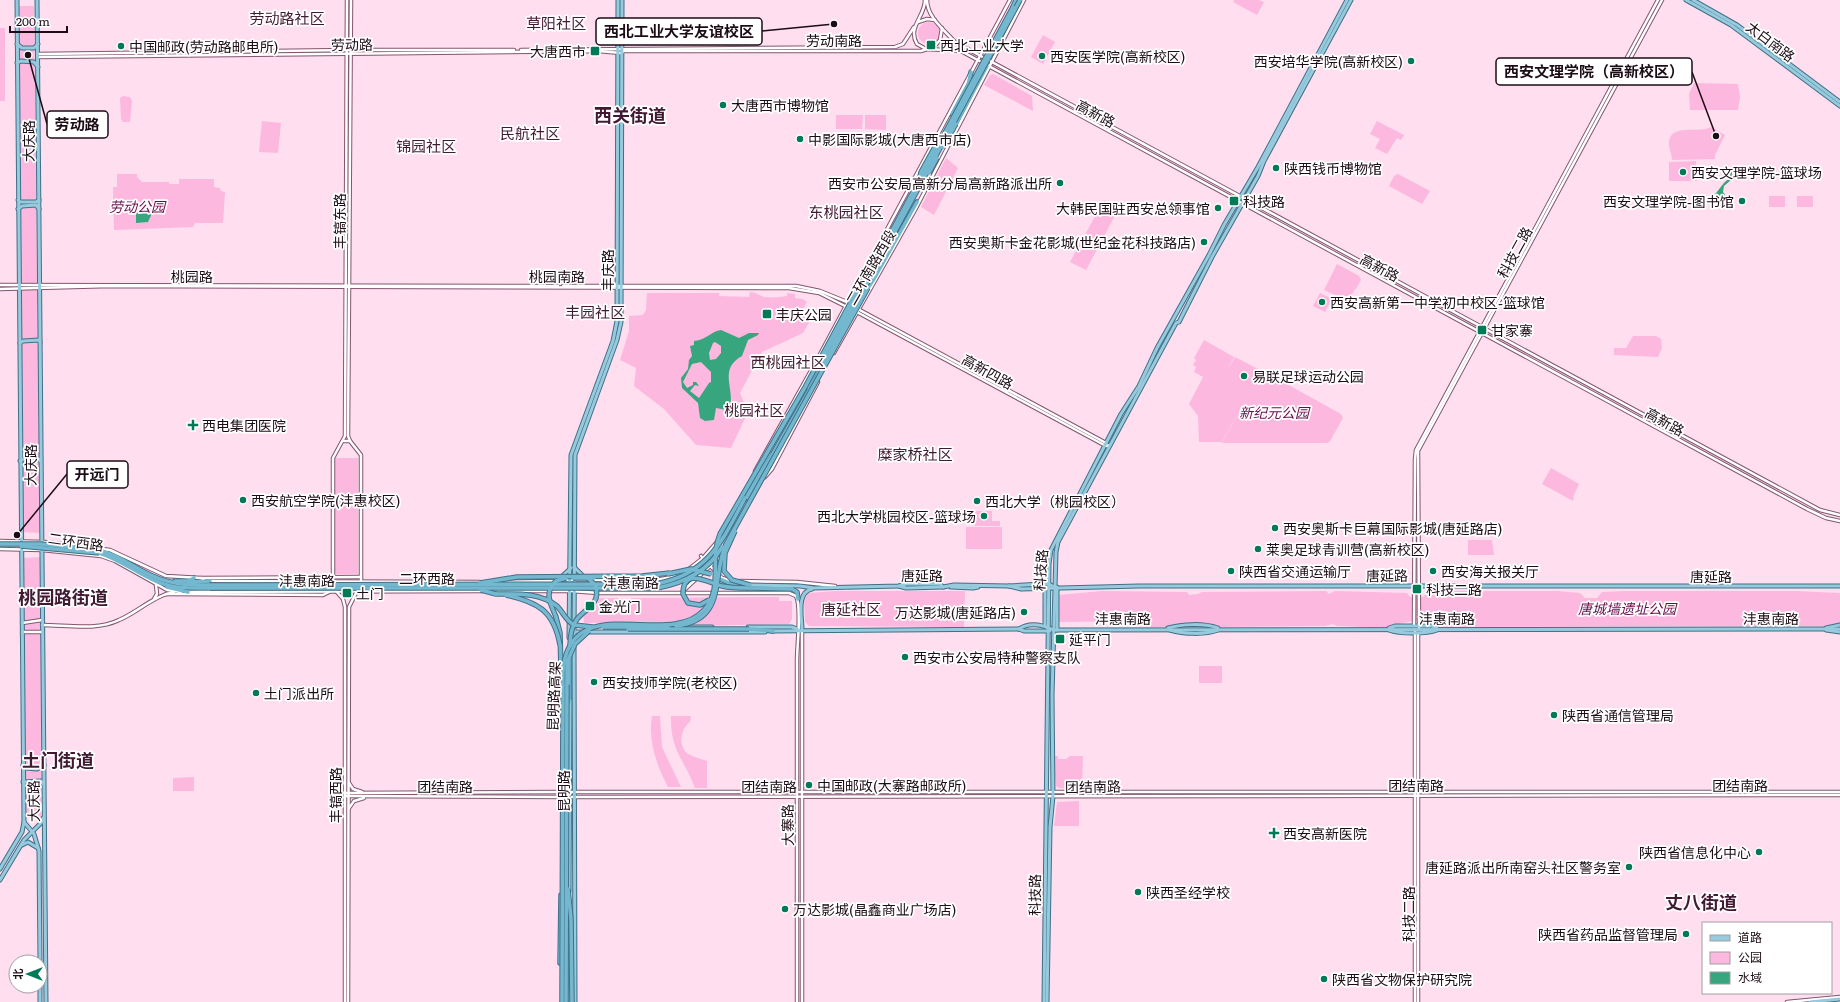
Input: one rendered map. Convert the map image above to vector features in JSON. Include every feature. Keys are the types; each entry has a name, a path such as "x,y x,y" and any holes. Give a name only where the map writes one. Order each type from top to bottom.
{"highway":[{"name":"二环南路西段","path":"746,498 890,238 1016,0"},
{"name":"二环南路西段","path":"921,180 1020,0"},
{"path":"921,180 929,173 988,66"},
{"path":"921,180 921,172 968,85 971,72"},
{"path":"868,288 874,280 917,202"},
{"path":"868,288 890,238"},
{"name":"昆明路高架","path":"562,1002 564,658 570,646 580,634 591,628 606,624 667,624 684,622 696,616 705,609 715,590 716,547 720,534 804,389 866,274 890,238"},
{"name":"昆明路高架","path":"566,1002 566,737 568,657 575,644 587,632 597,628 614,626 681,625 692,622 704,613 716,596 724,548 868,288"},
{"path":"749,587 730,579 724,571 723,565 728,544 752,496"},
{"name":"二环西路","path":"0,545 99,552 158,582 183,585 645,585 673,581 699,567 716,550 746,498"},
{"name":"二环西路","path":"210,585 478,589 647,589 677,584 696,574 716,556 732,530 746,498"},
{"path":"563,715 559,627 548,597 550,588 556,581 569,578 651,578 684,569 695,569 706,572 729,583 749,587"},
{"path":"470,585 517,577 642,576 670,574"},
{"path":"566,737 571,632 576,620 595,604 597,595 594,582 580,576"},
{"path":"158,582 188,581 194,578"},
{"path":"715,590 708,601 700,605 688,603 683,594 686,582 695,578 727,587 792,589 797,592 798,600"},
{"path":"175,581 210,585"},
{"path":"158,582 170,588 188,592"},
{"path":"478,589 525,600 543,609 554,623 560,645"},
{"path":"495,594 527,594 545,599 556,606 571,624 576,626 668,627"},
{"path":"614,626 637,630 749,629 773,631"},
{"path":"566,878 571,919 571,1002"}],"main road":[{"name":"大庆路","path":"17,0 20,289 19,541 22,632 23,782 24,822 32,831 39,849 40,954"},
{"name":"大庆路","path":"37,0 46,1002"},
{"name":"丰镐东路","path":"347,0 348,436 361,455 361,582 357,592"},
{"name":"丰镐东路","path":"336,592 333,587 332,458 346,436 351,0"},
{"name":"丰庆路","path":"572,580 575,455 617,340 621,322 620,51 618,0"},
{"name":"丰庆路","path":"620,51 622,0"},
{"path":"924,9 924,13 927,14 926,0"},
{"path":"899,50 906,48 905,45 902,45 918,22 926,0"},
{"name":"二环南路西段","path":"702,557 717,541 846,306 1010,0"},
{"name":"二环南路西段","path":"679,593 689,586 724,551 765,477 772,469 917,202 990,61 1024,0"},
{"name":"科技路","path":"1047,1002 1050,827 1053,796 1051,761 1056,587 1055,556 1058,542 1176,323 1179,322 1190,303 1198,283 1241,204 1347,0"},
{"name":"科技路","path":"1044,1002 1047,588 1052,546 1237,201 1243,198 1351,0"},
{"name":"科技二路","path":"1484,328 1658,0"},
{"name":"科技二路","path":"1418,1002 1416,586 1418,451 1662,0"},
{"name":"太白南路","path":"1686,0 1731,25 1840,106"},
{"name":"太白南路","path":"1693,0 1737,25 1840,102"},
{"path":"927,8 941,27 942,31 941,38 937,45 931,49"},
{"path":"918,22 927,19 937,22"},
{"path":"914,27 916,42 920,46 927,49"},
{"name":"高新路","path":"941,27 954,42 979,56 1820,510 1840,516"},
{"path":"17,44 22,48 34,48 38,44"},
{"name":"劳动南路","path":"620,51 889,47 902,45"},
{"name":"劳动南路","path":"620,51 921,51 931,49 958,50 977,60"},
{"name":"劳动路","path":"38,56 346,52 620,51"},
{"name":"高新路","path":"977,60 1807,509 1826,518 1840,521"},
{"path":"17,63 34,62 38,67"},
{"path":"18,200 20,202 36,202 39,200"},
{"path":"18,209 21,206 36,205 39,209"},
{"path":"0,285 39,286"},
{"path":"0,289 20,289 39,286"},
{"name":"桃园路","path":"39,286 347,287"},
{"name":"桃园南路","path":"620,286 789,288 819,293 858,311"},
{"name":"桃园南路","path":"347,287 796,286 820,291 847,302 858,311"},
{"name":"高新四路","path":"858,311 1106,445"},
{"path":"20,338 23,340 40,340"},
{"path":"20,343 23,341 40,340"},
{"path":"344,441 350,441"},
{"path":"1106,445 1111,445"},
{"path":"20,456 23,458 38,458 41,456"},
{"path":"20,461 24,459 39,459 40,462"},
{"name":"沣惠南路","path":"0,545 19,541 41,541 110,550 166,576 201,578 210,585 333,580 361,582 551,582 557,580 663,580 686,571 702,557"},
{"name":"沣惠南路","path":"0,545 20,549 101,556 115,561 158,582 167,590 177,592 572,591 599,593 790,593 795,594 798,600"},
{"name":"唐延路","path":"702,557 722,578 731,581 797,582 835,586"},
{"path":"557,580 573,567 589,580"},
{"path":"201,578 333,580 361,577"},
{"name":"昆明路","path":"571,1002 574,632 572,580"},
{"path":"154,599 157,594 158,582"},
{"name":"唐延路","path":"749,587 800,586 814,588 835,586 899,586 940,584 943,587 950,587 954,585 1009,586 1048,584 1056,587"},
{"name":"唐延路","path":"1009,586 1021,589 1056,587 1840,586"},
{"name":"科技二路","path":"1416,586 1416,629"},
{"path":"802,630 802,596 806,590 814,588"},
{"name":"昆明路","path":"572,591 569,627 571,670 575,1002"},
{"path":"42,625 101,625 118,621 154,599 166,594 177,592"},
{"path":"166,594 323,595 329,592"},
{"name":"丰镐西路","path":"336,592 343,599 345,607 347,1002"},
{"name":"丰镐西路","path":"347,1002 349,607 357,592"},
{"name":"大寨路","path":"797,1002 796,794 798,600"},
{"path":"21,623 42,620"},
{"path":"1822,629 1832,625 1840,625"},
{"path":"668,627 792,627 797,629"},
{"name":"沣惠南路","path":"574,632 1047,628 1055,630 1840,629"},
{"path":"1822,629 1840,632"},
{"name":"大寨路","path":"802,630 800,753 802,792 802,1002"},
{"path":"22,632 42,632"},
{"path":"23,765 26,768 37,769 44,765"},
{"path":"348,777 350,785 354,789 370,795"},
{"path":"23,782 41,781 44,786"},
{"name":"团结南路","path":"347,795 796,794 802,792 1417,794 1460,792 1840,793"},
{"name":"团结南路","path":"796,794 802,796 1053,796 1840,793"},
{"name":"科技二路","path":"1415,1002 1417,794"},
{"path":"348,814 350,806 354,801 370,795"},
{"path":"0,880 20,846 32,831 41,823 44,814"},
{"path":"0,869 22,832 24,822"},
{"path":"20,846 28,842 39,849"},
{"path":"39,860 44,860"},
{"path":"1787,1002 1840,998"},
{"path":"1810,1002 1840,998"}],"green space":[{"path":"1234,0 1259,0 1264,2 1257,15 1233,2"},
{"path":"18,6 34,6 40,533 22,532"},
{"path":"929,22 937,25 940,33 937,41 929,44 921,41 918,33 921,25"},
{"path":"0,28 5,28 5,101 0,101"},
{"path":"1043,35 1055,42 1043,64 1031,57"},
{"path":"993,74 1032,96 1033,111 984,85 990,75"},
{"path":"1694,83 1738,84 1740,97 1738,110 1690,110 1689,94"},
{"path":"123,96 130,97 132,101 130,122 123,122 121,119 120,98"},
{"path":"836,115 863,115 862,129 836,129"},
{"path":"865,115 886,115 886,130 865,129"},
{"path":"262,121 281,123 278,153 259,152"},
{"path":"1377,121 1404,135 1401,140 1397,138 1387,154 1375,148 1380,139 1370,134"},
{"path":"1711,127 1725,135 1715,155 1715,159 1672,160 1669,141 1675,132 1700,130"},
{"path":"946,158 958,168 934,215 921,207"},
{"name":"西安文理学院-篮球场","path":"1696,161 1697,181 1669,181 1669,162"},
{"name":"劳动公园","path":"117,174 137,174 137,177 142,182 169,182 169,184 179,184 179,179 214,179 214,187 220,188 221,191 225,192 223,223 195,223 193,227 114,230 113,187 117,187"},
{"path":"1398,174 1430,191 1422,204 1389,186 1394,176"},
{"path":"1769,196 1785,196 1785,207 1769,207"},
{"path":"1797,196 1813,196 1813,207 1797,207"},
{"path":"1104,200 1119,208 1086,270 1070,262"},
{"path":"1337,264 1359,276 1361,280 1351,296 1349,295 1346,300 1324,290"},
{"name":"丰庆公园","path":"750,292 768,297 787,296 787,293 795,294 795,298 803,299 807,302 800,314 810,321 803,333 762,352 740,393 749,410 731,448 696,445 664,409 634,386 636,368 620,360 629,331 629,316 643,315 646,310 647,293 719,293 719,296 749,297"},
{"name":"西安高新第一中学初中校区-篮球馆","path":"1320,293 1332,299 1325,312 1313,306"},
{"path":"1633,336 1656,336 1661,339 1662,348 1658,357 1614,355 1614,348 1626,348"},
{"name":"新纪元公园","path":"1204,340 1234,357 1226,371 1235,357 1262,371 1257,382 1263,371 1341,414 1343,418 1330,441 1327,443 1222,443 1250,392 1222,442 1199,442 1198,416 1189,404 1203,377 1194,372 1196,367 1193,365 1196,360 1194,358"},
{"path":"335,458 358,458 358,574 335,574"},
{"path":"1551,468 1579,484 1573,497 1573,501 1542,484"},
{"name":"西北大学桃园校区-篮球场","path":"975,511 992,511 992,521 1000,521 1000,526 975,526"},
{"path":"966,527 1002,527 1002,549 966,549"},
{"path":"1468,540 1492,540 1494,555 1468,555"},
{"path":"42,557 41,818 25,818 22,558"},
{"path":"835,591 965,591 964,627 809,626 805,622 804,597 809,593"},
{"name":"唐城墙遗址公园","path":"1102,591 1187,592 1189,595 1202,592 1326,591 1329,594 1335,591 1407,593 1410,597 1423,597 1427,593 1453,591 1557,591 1580,593 1585,598 1597,598 1602,592 1625,591 1795,591 1840,593 1840,624 1824,626 1441,627 1426,624 1423,620 1375,628 1337,626 1333,624 1325,626 1220,627 1198,622 1164,627 1145,627 1135,621 1059,622 1059,595"},
{"path":"779,597 779,601 792,601 792,619 789,624 700,626 671,622 584,623 583,609 598,604 598,598 622,598 623,602 631,602 631,598"},
{"path":"1199,666 1222,666 1222,683 1199,683"},
{"path":"652,716 660,716 662,747 681,787 668,787 660,770 652,743"},
{"path":"671,716 691,716 690,722 682,733 682,743 688,754 707,761 707,788 695,788 678,754 671,728"},
{"path":"1053,756 1058,756 1058,759 1066,759 1070,756 1083,756 1082,789 1059,788 1056,786"},
{"path":"194,777 194,791 173,791 173,778"},
{"path":"1079,801 1079,826 1054,826 1057,802"}],"water":[{"path":"1726,167 1729,173 1731,168 1737,169 1732,173 1731,180 1724,186 1723,192 1726,196 1726,202 1723,206 1719,206 1717,198 1714,199 1711,197 1729,179 1729,175 1720,169"},
{"path":"142,209 153,211 148,222 136,223 136,210"},
{"path":"721,330 739,338 749,333 759,333 748,340 742,356 735,361 731,367 729,373 731,393 730,408 727,410 716,408 714,420 705,421 700,418 698,403 682,388 681,378 688,369 689,360 692,356 690,346 694,345 694,341 702,339","holes":["715,342 721,346 721,353 716,359 710,360 709,353 713,343","701,362 711,372 711,382 699,398 690,391 695,385 699,386 696,382 693,382 693,385 687,388 683,382 692,364"]}],"place":[{"name":"西北工业大学友谊校区","path":"834,24"},
{"name":"西北工业大学","path":"931,45"},
{"name":"中国邮政(劳动路邮电所)","path":"121,46"},
{"name":"大唐西市","path":"595,51"},
{"name":"劳动路","path":"28,55"},
{"name":"西安医学院(高新校区)","path":"1042,56"},
{"name":"西安培华学院(高新校区)","path":"1411,61"},
{"name":"大唐西市博物馆","path":"723,105"},
{"name":"西安文理学院（高新校区）","path":"1716,136"},
{"name":"中影国际影城(大唐西市店)","path":"800,139"},
{"name":"陕西钱币博物馆","path":"1276,168"},
{"name":"西安文理学院-篮球场","path":"1683,172"},
{"name":"西安市公安局高新分局高新路派出所","path":"1060,183"},
{"name":"科技路","path":"1234,201"},
{"name":"西安文理学院-图书馆","path":"1742,201"},
{"name":"大韩民国驻西安总领事馆","path":"1218,208"},
{"name":"西安奥斯卡金花影城(世纪金花科技路店)","path":"1204,242"},
{"name":"西安高新第一中学初中校区-篮球馆","path":"1322,302"},
{"name":"丰庆公园","path":"767,314"},
{"name":"甘家寨","path":"1482,330"},
{"name":"易联足球运动公园","path":"1244,376"},
{"name":"西电集团医院","path":"193,425"},
{"name":"西安航空学院(沣惠校区)","path":"243,500"},
{"name":"西北大学（桃园校区）","path":"977,501"},
{"name":"西北大学桃园校区-篮球场","path":"984,516"},
{"name":"西安奥斯卡巨幕国际影城(唐延路店)","path":"1275,528"},
{"name":"开远门","path":"17,535"},
{"name":"莱奥足球青训营(高新校区)","path":"1258,549"},
{"name":"陕西省交通运输厅","path":"1231,571"},
{"name":"西安海关报关厅","path":"1433,571"},
{"name":"科技二路","path":"1417,589"},
{"name":"土门","path":"347,593"},
{"name":"金光门","path":"590,606"},
{"name":"万达影城(唐延路店)","path":"1024,612"},
{"name":"延平门","path":"1060,639"},
{"name":"西安市公安局特种警察支队","path":"905,657"},
{"name":"西安技师学院(老校区)","path":"594,682"},
{"name":"土门派出所","path":"256,693"},
{"name":"陕西省通信管理局","path":"1554,715"},
{"name":"中国邮政(大寨路邮政所)","path":"809,785"},
{"name":"西安高新医院","path":"1274,833"},
{"name":"陕西省信息化中心","path":"1759,852"},
{"name":"唐延路派出所南窑头社区警务室","path":"1629,867"},
{"name":"陕西圣经学校","path":"1138,892"},
{"name":"万达影城(晶鑫商业广场店)","path":"785,909"},
{"name":"陕西省药品监督管理局","path":"1686,934"},
{"name":"陕西省文物保护研究院","path":"1324,979"}],"district":[{"name":"劳动路社区","path":"287,17"},
{"name":"草阳社区","path":"556,22"},
{"name":"西关街道","path":"630,114"},
{"name":"民航社区","path":"530,132"},
{"name":"锦园社区","path":"426,145"},
{"name":"东桃园社区","path":"846,211"},
{"name":"丰园社区","path":"595,311"},
{"name":"西桃园社区","path":"788,361"},
{"name":"桃园社区","path":"754,409"},
{"name":"糜家桥社区","path":"915,453"},
{"name":"桃园路街道","path":"63,596"},
{"name":"唐延社区","path":"851,608"},
{"name":"土门街道","path":"58,759"},
{"name":"丈八街道","path":"1701,901"}]}
